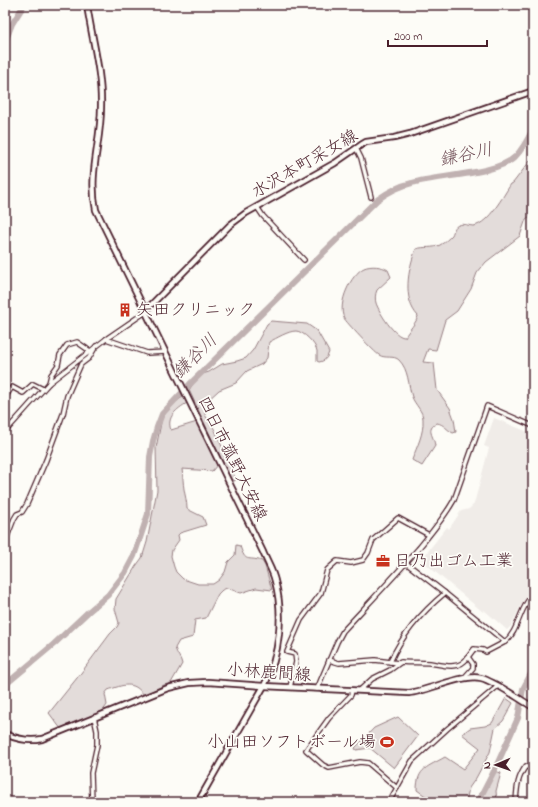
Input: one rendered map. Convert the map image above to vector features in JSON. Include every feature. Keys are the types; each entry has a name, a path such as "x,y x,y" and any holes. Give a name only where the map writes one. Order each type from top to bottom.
{"main road":[{"name":"四日市菰野大安線","path":"87,5 100,84 101,107 92,184 98,216 146,310 263,552 275,580 279,614 279,634 271,670 264,686 198,802"},
{"name":"水沢本町采女線","path":"146,310 230,225 246,213 335,163 366,142 410,134 533,91"},
{"name":"小林鹿間線","path":"5,734 15,738 37,740 56,734 168,688 189,683 208,682 409,693 424,691 472,677 482,678 531,706"}],"street":[{"path":"356,148 360,156 371,197"},
{"path":"257,207 263,216 304,260"},
{"path":"5,432 49,383 96,346 144,313 146,310"},
{"path":"106,339 147,353 167,354"},
{"path":"49,383 51,375 58,365 60,356 68,344 77,342 90,351"},
{"path":"5,539 17,514 22,512 27,504 64,414 68,396 81,364 89,358 96,346"},
{"path":"5,398 12,387 23,393 33,384 43,389"},
{"path":"317,689 336,642 343,631 406,563 446,514 454,500 487,406 533,426"},
{"path":"290,687 296,662 295,654 287,652 302,620 321,592 327,570 337,561 351,563 363,560 368,554 373,540 398,518 429,535"},
{"path":"406,563 505,642"},
{"path":"390,662 404,636 431,605 445,593"},
{"path":"329,660 339,663 376,660 399,663 431,663 441,666 459,665 474,649 483,650 486,652 505,642 513,633 524,607 533,594"},
{"path":"463,679 473,668 468,656"},
{"path":"360,690 372,679 390,670 399,663"},
{"path":"389,802 407,768 418,755 498,686"},
{"path":"352,690 351,695 328,718 306,750 323,765 329,768 360,762 368,763 397,788"},
{"path":"92,802 91,773 97,746 97,731 94,718"},
{"path":"516,802 520,774 526,766 533,770"}],"shaded area":[{"path":"533,157 533,214 526,219 520,236 486,262 477,273 471,289 457,311 445,320 436,350 428,349 423,362 434,363 437,390 450,408 454,419 456,432 453,433 437,423 431,428 435,446 422,466 412,460 421,435 423,416 412,397 405,368 399,360 392,357 384,357 376,353 344,318 342,305 346,290 354,276 364,268 376,266 388,270 391,277 377,290 376,302 384,318 392,329 401,336 405,337 418,316 413,309 408,293 409,275 416,249 440,245 452,235 457,226 462,224 474,226 480,224 490,215 511,184"},
{"path":"271,321 307,324 317,331 329,352 326,359 319,362 317,361 316,348 305,335 296,331 286,333 269,342 267,358 262,364 247,371 236,383 219,390 207,401 205,415 215,430 236,480 232,482 189,390 199,375 209,372 222,364 246,358 253,350 267,324"},
{"path":"184,396 187,403 176,411 171,417 171,430 197,422 218,464 212,471 182,469 187,509 203,517 206,525 180,533 178,535 179,540 172,550 171,556 176,572 183,579 198,584 213,584 219,580 225,572 228,562 235,555 236,545 240,546 246,557 262,561 265,566 272,590 256,588 241,593 227,588 222,590 218,594 206,618 195,620 193,637 179,641 175,648 182,664 171,683 144,695 136,687 128,685 123,685 108,690 105,694 107,705 102,712 61,729 49,713 119,623 115,609 116,599 142,558 147,542 157,490 156,448 162,418 173,404"},
{"path":"494,418 533,434 533,586 528,591 530,592 520,607 511,626 507,630 421,560 447,527 449,529 461,511 469,509 474,504 489,448 484,446"},
{"path":"506,698 513,703 503,721 495,728 490,752 469,788 466,802 434,802 417,790 421,773 429,766 445,757 463,769 480,748 462,734 470,728 485,726 492,723"},
{"name":"小山田ソフトボール場","path":"398,717 418,736 394,768 370,748 356,750 355,748 374,728"},
{"path":"494,771 501,773 496,791 497,802 478,802"}],"waterway":[{"path":"5,42 12,24 24,5"},
{"name":"鎌谷川","path":"5,685 54,644 108,595 125,573 134,556 148,514 150,457 157,427 162,414 190,384 377,200 385,194 407,184 423,180 495,168 515,157 533,129"},
{"path":"478,802 518,718 523,689 533,670"}],"place":[{"name":"矢田クリニック","path":"125,310"},
{"name":"日乃出ゴム工業","path":"383,561"},
{"name":"小山田ソフトボール場","path":"387,742"}]}
